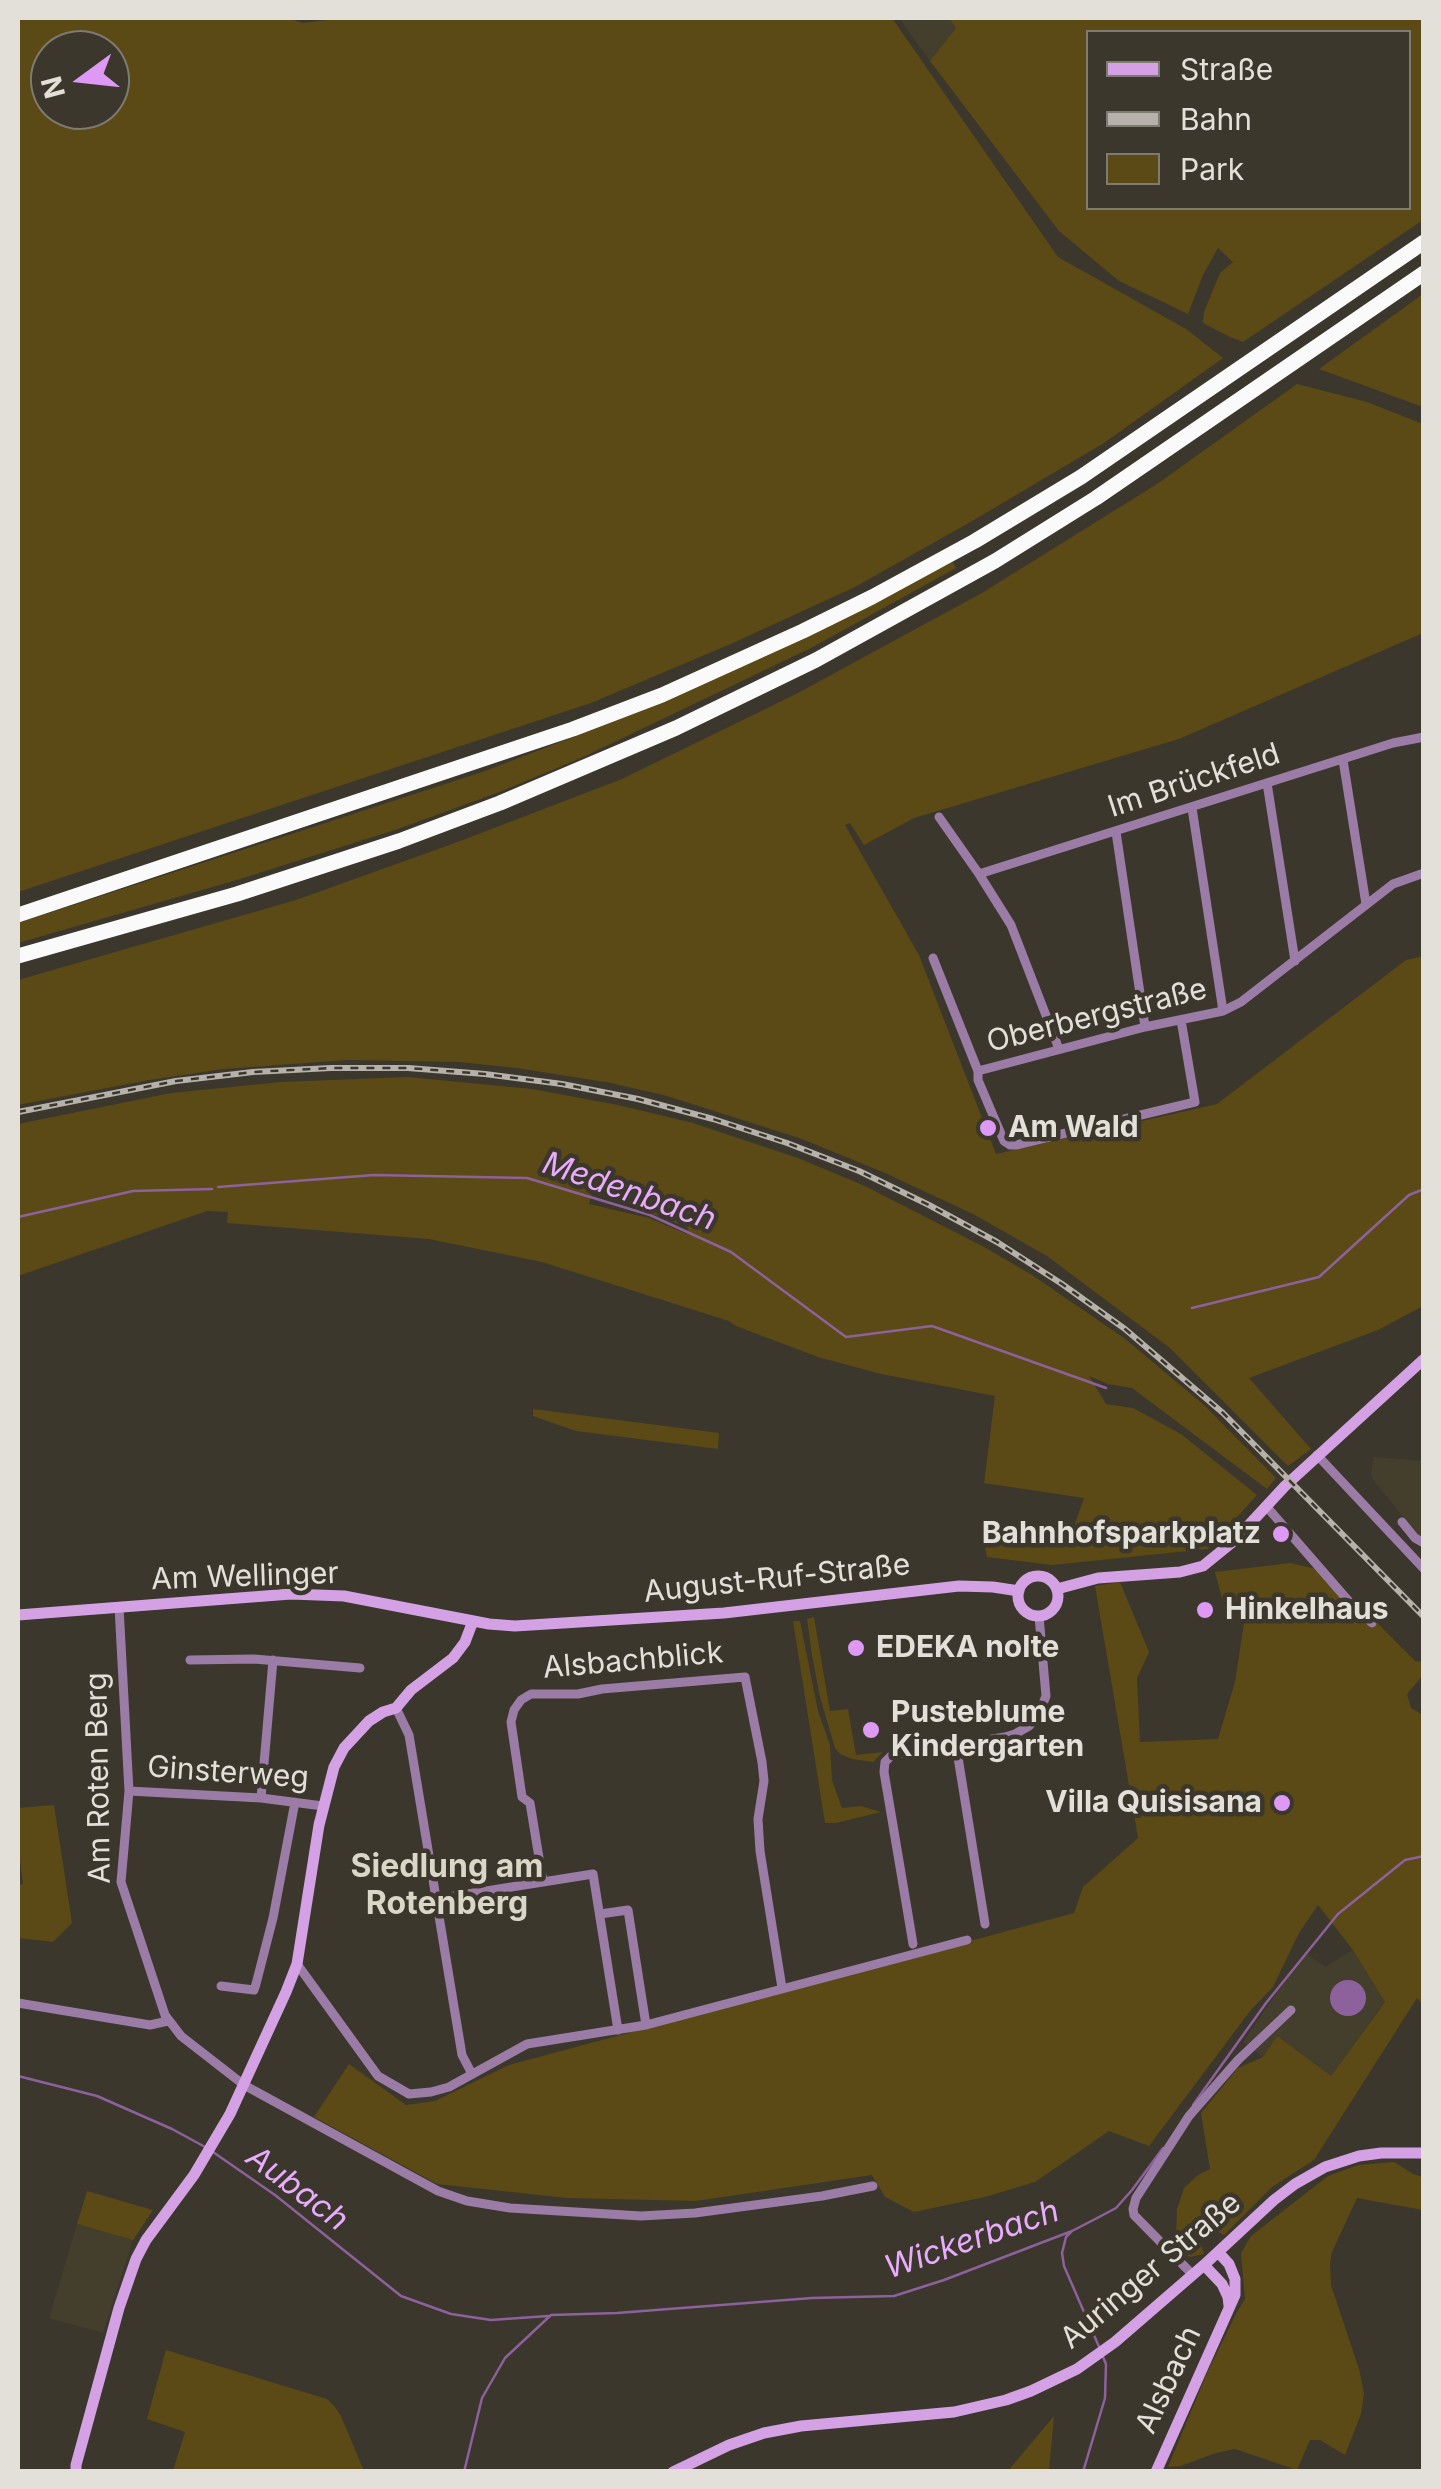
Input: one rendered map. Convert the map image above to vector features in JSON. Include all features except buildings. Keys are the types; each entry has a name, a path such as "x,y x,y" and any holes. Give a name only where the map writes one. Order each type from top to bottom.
{"highway":[{"path":"18,915 573,729 679,688 820,623 975,540 1080,477 1424,242"},
{"path":"18,956 237,894 399,841 676,728 830,652 995,561 1096,498 1424,273"}],"street":[{"name":"Im Brückfeld","path":"979,874 1424,737"},
{"path":"1342,760 1366,904"},
{"path":"1268,784 1295,960"},
{"path":"1192,808 1222,1011"},
{"path":"939,817 1011,924 1059,1049"},
{"path":"1116,832 1145,1028"},
{"name":"Oberbergstraße","path":"978,1071 1222,1011 1240,1002 1393,884 1424,873"},
{"path":"933,958 978,1071 978,1080 1004,1141 1010,1145 1196,1102 1181,1020"},
{"path":"1057,1589 1098,1578 1180,1572 1203,1566 1235,1540 1317,1455 1424,1359"},
{"path":"1317,1455 1424,1570"},
{"path":"1266,1506 1372,1623"},
{"path":"1402,1522 1415,1538 1424,1542"},
{"path":"1037,1576 1047,1578 1057,1589 1055,1607 1040,1616 1023,1609 1018,1598 1028,1579 1037,1576"},
{"name":"August-Ruf-Straße","path":"473,1621 501,1626 540,1625 724,1613 960,1586 1019,1591"},
{"name":"Am Wellinger","path":"18,1614 291,1594 344,1596 473,1621"},
{"name":"Am Roten Berg","path":"119,1607 129,1791 121,1882 168,2020 181,2036 244,2085 438,2191 510,2208 640,2216 694,2213 873,2186"},
{"path":"913,1944 883,1767 892,1755 1015,1734 1029,1726 1040,1714 1046,1696 1040,1616"},
{"path":"76,2472 119,2308 136,2259 209,2151 244,2085 297,1964 323,1806 334,1767 368,1720 396,1708 411,1690 460,1651 473,1621"},
{"path":"190,1660 273,1660 360,1668"},
{"path":"261,1798 273,1660"},
{"name":"Alsbachblick","path":"543,1882 530,1803 522,1796 512,1722 514,1710 522,1700 531,1694 578,1694 745,1677 762,1762 760,1851 782,1988"},
{"path":"396,1708 409,1735 462,2056 472,2074"},
{"path":"956,1744 986,1924"},
{"name":"Ginsterweg","path":"129,1791 261,1798 323,1806"},
{"path":"221,1986 254,1990 273,1918 295,1802"},
{"path":"436,1899 593,1874 618,2030"},
{"path":"600,1914 628,1910 646,2025"},
{"path":"297,1964 378,2076 409,2094 450,2087 527,2044 646,2025 967,1940"},
{"path":"18,2003 150,2025 168,2020"},
{"path":"1193,2274 1134,2215 1136,2198 1189,2116 1238,2060 1291,2010"},
{"name":"Auringer Straße","path":"673,2472 729,2445 764,2434 801,2426 954,2412 1006,2400 1056,2380 1103,2352 1274,2200 1314,2173 1359,2156 1424,2153"},
{"name":"Alsbach","path":"1156,2472 1235,2295 1235,2279 1218,2252"},
{"name":"Alsbach","path":"1204,2265 1222,2284 1230,2310"}],"shaded area":[{"path":"899,18 949,18 956,28 930,61"},
{"path":"1373,1457 1423,1461 1423,1538 1371,1477"},
{"path":"1353,1950 1385,2001 1331,2076 1277,2037 1263,2057 1243,2042 1305,1952 1325,1967"},
{"path":"1348,1980 1361,1985 1366,1998 1361,2011 1348,2016 1335,2011 1330,1998 1335,1985"},
{"path":"77,2224 133,2240 103,2333 49,2318"}],"green space":[{"path":"18,18 287,18 303,23 344,18 892,18 1058,257 1186,329 1223,358 1104,443 855,587 591,703 18,892"},
{"path":"949,18 1423,18 1423,220 1243,342 1203,323 1220,273 1233,262 1218,248 1188,314 1119,281 1059,231 930,61 956,28"},
{"path":"1423,294 1423,407 1319,369"},
{"path":"1297,384 1367,402 1423,424 1423,633 1179,739 914,818 864,845 850,823 845,825 919,955 996,1154 1217,1104 1406,960 1423,956 1423,1306 1378,1330 1249,1378 1311,1449 1288,1466 1170,1348 1047,1256 973,1214 885,1173 802,1139 667,1096 517,1068 459,1062 347,1060 223,1069 18,1105 18,980 296,900 622,779 796,694 982,593 1157,484"},
{"path":"953,562 956,568 811,648 581,758 497,793 237,880 18,943 18,923 485,771 664,702"},
{"path":"408,1077 532,1089 693,1123 798,1158 865,1186 1032,1275 1124,1338 1204,1405 1276,1478 1267,1489 1132,1388 1089,1376 1106,1404 1133,1408 1181,1434 1257,1495 1208,1549 1052,1565 987,1557 984,1543 1070,1538 1084,1498 984,1483 995,1396 881,1374 818,1357 729,1321 542,1262 429,1239 227,1223 228,1212 207,1211 18,1276 18,1124 171,1093 281,1082","holes":["593,1190 688,1228 687,1234 649,1218 589,1204"]},
{"path":"533,1409 719,1433 718,1449 576,1431 533,1416"},
{"path":"1290,1563 1326,1571 1415,1661 1423,1662 1423,1675 1407,1694 1411,1708 1423,1715 1423,2005 1417,1998 1314,2160 1272,2187 1224,2235 1210,2228 1200,2241 1204,2254 1190,2257 1180,2252 1176,2240 1177,2209 1184,2188 1210,2169 1201,2113 1238,2068 1263,2057 1277,2036 1331,2076 1385,2002 1353,1950 1318,1905 1299,1933 1273,1987 1250,2011 1149,2146 1109,2131 1035,2182 914,2212 885,2197 872,2175 696,2201 567,2198 437,2184 314,2117 349,2064 406,2105 435,2101 509,2065 1074,1913 1083,1887 1138,1838 1095,1586 1120,1582 1149,1652 1137,1678 1140,1742 1218,1739 1235,1682 1244,1623 1222,1598 1215,1572"},
{"path":"814,1617 830,1711 848,1709 856,1755 883,1752 873,1762 852,1759 835,1748 812,1655 807,1619"},
{"path":"793,1621 800,1621 818,1711 830,1745 832,1780 842,1808 861,1806 881,1812 825,1823"},
{"path":"54,1805 72,1923 53,1942 18,1938 18,1885 23,1884 18,1808"},
{"path":"1394,2162 1423,2177 1423,2210 1357,2198 1332,2252 1331,2285 1364,2393 1361,2414 1345,2455 1320,2440 1310,2440 1297,2470 1235,2449 1168,2467 1207,2373 1245,2299 1241,2253 1251,2236 1328,2176 1358,2165"},
{"path":"87,2191 153,2210 133,2240 77,2224"},
{"path":"166,2350 327,2399 341,2416 364,2471 173,2471 185,2432 147,2419"},
{"path":"1054,2416 1049,2471 1008,2471"}],"waterway":[{"name":"Medenbach","path":"218,1187 374,1175 527,1178 650,1215 731,1252 846,1337 932,1326 1106,1388"},
{"name":"Medenbach","path":"18,1217 133,1191 212,1189"},
{"name":"Medenbach","path":"1192,1308 1319,1277 1409,1195 1424,1189"},
{"name":"Wickerbach","path":"1193,2105 1266,2003 1338,1914 1405,1860 1424,1856"},
{"name":"Aubach","path":"18,2076 97,2096 207,2148"},
{"name":"Wickerbach","path":"464,2472 482,2398 505,2358 551,2315 894,2296 1072,2231 1116,2208 1163,2148"},
{"name":"Aubach","path":"213,2152 275,2195 401,2296 451,2314 491,2320 548,2316"},
{"name":"Alsbach","path":"1071,2232 1062,2253 1064,2266 1100,2349"},
{"name":"Alsbach","path":"1083,2472 1105,2398 1103,2357"}],"railway":[{"path":"18,1112 176,1081 253,1072 408,1068 562,1084 638,1099 787,1143 859,1171 997,1242 1125,1329 1223,1413 1424,1617"}],"place":[{"name":"Am Wald","path":"988,1128"},
{"name":"Bahnhofsparkplatz","path":"1281,1534"},
{"name":"Hinkelhaus","path":"1205,1610"},
{"name":"EDEKA nolte","path":"856,1648"},
{"name":"Pusteblume Kindergarten","path":"871,1730"},
{"name":"Villa Quisisana","path":"1282,1803"}],"district":[{"name":"Siedlung am Rotenberg","path":"447,1886"}]}
